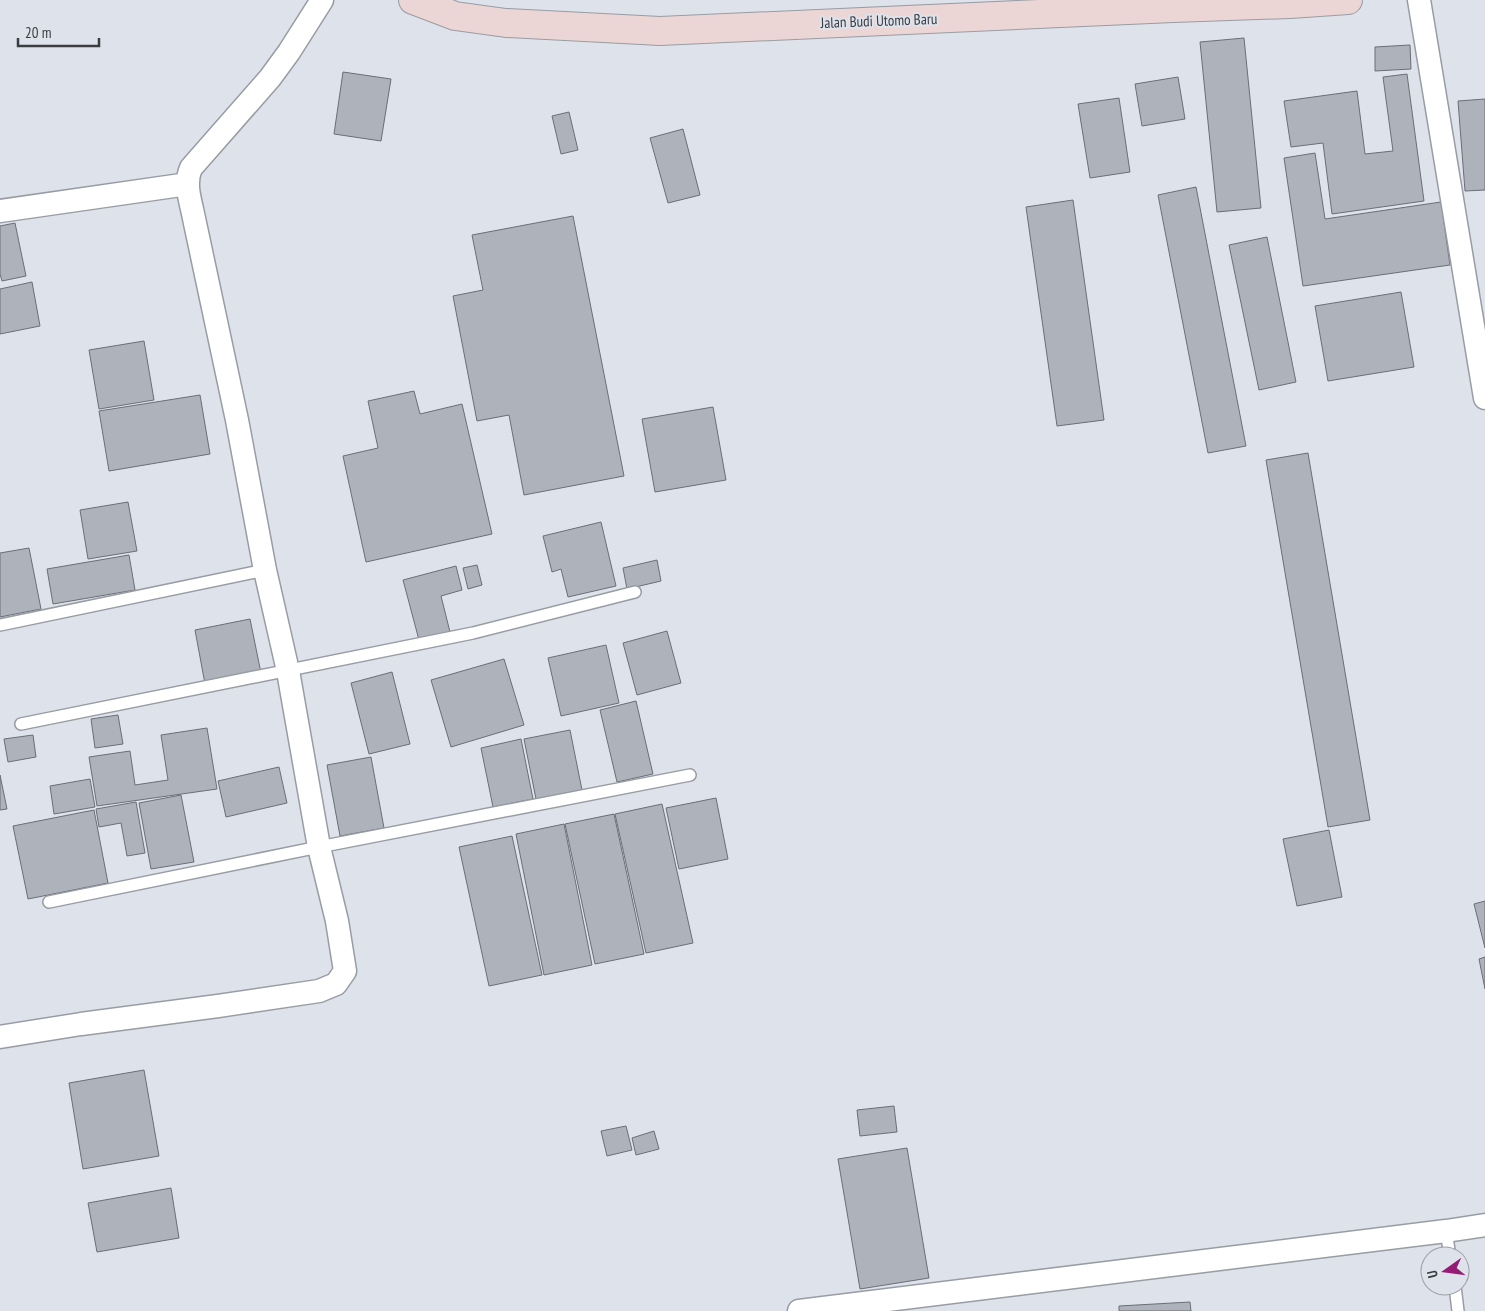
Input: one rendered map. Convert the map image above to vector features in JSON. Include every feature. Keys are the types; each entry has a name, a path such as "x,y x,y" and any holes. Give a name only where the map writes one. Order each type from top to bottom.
{"street":[{"path":"0,1037 320,991 336,984 345,972 337,921 318,847 288,671 265,570 237,420 188,184 188,175 191,168 270,78 322,0"},
{"name":"Jalan Budi Utomo Baru","path":"413,0 456,16 506,23 660,31 1348,0"},
{"path":"1419,0 1484,384"},
{"path":"0,211 188,184"},
{"path":"799,1311 959,1301 1485,1225"}],"lane":[{"path":"0,625 265,570"},
{"path":"21,724 473,633 635,592"},
{"path":"49,902 318,847 690,775"},
{"path":"1446,1231 1448,1246"},
{"path":"1456,1296 1458,1311"}],"building":[{"path":"1244,38 1261,208 1217,212 1200,42"},
{"path":"1410,45 1411,69 1375,71 1375,47"},
{"path":"343,72 391,79 381,141 334,134"},
{"path":"1407,74 1424,201 1332,214 1323,143 1291,147 1284,101 1357,91 1365,154 1393,151 1383,77"},
{"path":"1178,77 1185,119 1142,126 1135,84"},
{"path":"1119,98 1130,172 1090,178 1078,104"},
{"path":"1485,99 1485,190 1465,191 1458,101"},
{"path":"569,112 578,150 561,154 552,116"},
{"path":"683,129 700,195 668,203 650,138"},
{"path":"1315,153 1325,219 1441,202 1450,265 1303,286 1284,158"},
{"path":"1196,187 1246,446 1208,453 1158,195"},
{"path":"1073,200 1104,420 1057,426 1026,207"},
{"path":"573,216 624,476 524,495 509,415 477,421 453,296 483,290 472,235"},
{"path":"15,223 26,276 2,281 0,274 0,226"},
{"path":"1267,237 1296,382 1259,390 1229,245"},
{"path":"32,282 40,326 0,334 0,289"},
{"path":"1401,292 1414,367 1328,381 1315,306"},
{"path":"144,341 154,400 99,409 89,350"},
{"path":"414,391 420,414 462,404 492,534 366,562 343,456 378,448 368,401"},
{"path":"200,395 210,454 109,471 99,411"},
{"path":"713,407 726,480 655,492 642,419"},
{"path":"1308,453 1370,820 1328,827 1266,460"},
{"path":"128,502 137,551 88,559 80,510"},
{"path":"601,522 616,586 568,597 561,569 552,572 543,536"},
{"path":"29,548 41,609 0,617 0,553"},
{"path":"129,555 135,590 53,604 47,569"},
{"path":"657,560 661,581 627,589 623,568"},
{"path":"477,565 482,585 468,589 463,568"},
{"path":"456,566 462,590 441,596 450,632 419,640 403,580"},
{"path":"250,619 261,673 205,684 195,630"},
{"path":"667,631 681,683 637,695 623,643"},
{"path":"606,645 619,703 561,716 548,658"},
{"path":"504,659 524,725 451,747 431,680"},
{"path":"392,672 410,744 369,754 351,683"},
{"path":"636,701 653,774 617,782 600,710"},
{"path":"118,715 123,744 95,748 91,719"},
{"path":"207,728 217,789 97,806 89,757 130,751 135,785 168,780 161,735"},
{"path":"570,730 582,790 536,799 524,739"},
{"path":"33,735 36,757 8,762 4,739"},
{"path":"521,739 533,799 493,807 481,748"},
{"path":"371,757 384,828 340,836 327,765"},
{"path":"279,767 287,803 226,817 218,781"},
{"path":"0,775 7,809 0,810"},
{"path":"90,779 95,807 54,814 50,786"},
{"path":"181,795 194,862 151,869 139,803"},
{"path":"716,798 728,859 679,869 666,808"},
{"path":"136,802 145,853 127,856 121,823 99,827 96,809"},
{"path":"662,804 693,943 646,953 615,814"},
{"path":"94,810 108,883 28,899 13,826"},
{"path":"614,814 644,954 595,964 565,824"},
{"path":"564,824 592,965 544,975 516,834"},
{"path":"1329,830 1342,897 1297,906 1283,839"},
{"path":"512,836 542,975 489,986 459,847"},
{"path":"1485,901 1485,948 1474,904"},
{"path":"1485,957 1485,989 1479,959"},
{"path":"144,1070 159,1156 83,1169 69,1083"},
{"path":"894,1106 897,1132 860,1136 857,1110"},
{"path":"626,1126 632,1150 607,1156 601,1131"},
{"path":"654,1131 659,1149 636,1155 632,1138"},
{"path":"907,1148 929,1278 860,1289 838,1159"},
{"path":"171,1188 179,1238 97,1252 88,1203"},
{"path":"1190,1302 1191,1311 1119,1311 1119,1306"}]}
